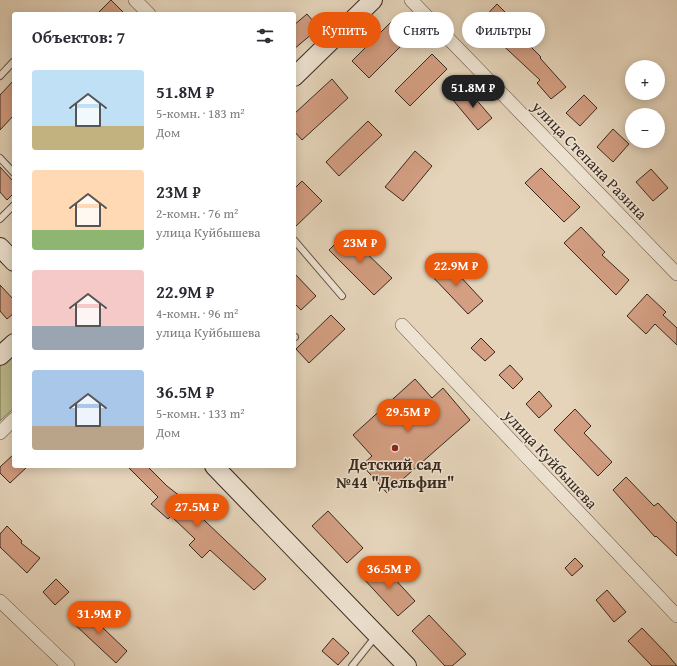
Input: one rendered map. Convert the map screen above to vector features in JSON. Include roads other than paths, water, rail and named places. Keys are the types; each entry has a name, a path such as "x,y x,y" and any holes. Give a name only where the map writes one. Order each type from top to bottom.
{"street":[{"path":"135,0 147,12"},
{"path":"296,75 373,0"},
{"name":"улица Степана Разина","path":"411,0 677,274"},
{"path":"0,248 12,260"},
{"name":"улица Куйбышева","path":"402,325 677,616"},
{"path":"0,356 12,344"},
{"path":"0,432 12,421"},
{"path":"216,468 407,666"},
{"path":"0,601 68,666"}],"lane":[{"path":"0,76 12,63"},
{"path":"0,158 12,171"},
{"path":"0,220 12,207"},
{"path":"296,242 342,296"},
{"path":"352,666 377,635"}],"place":[{"name":"Детский сад №44 \"Дельфин\"","path":"395,448"}]}
